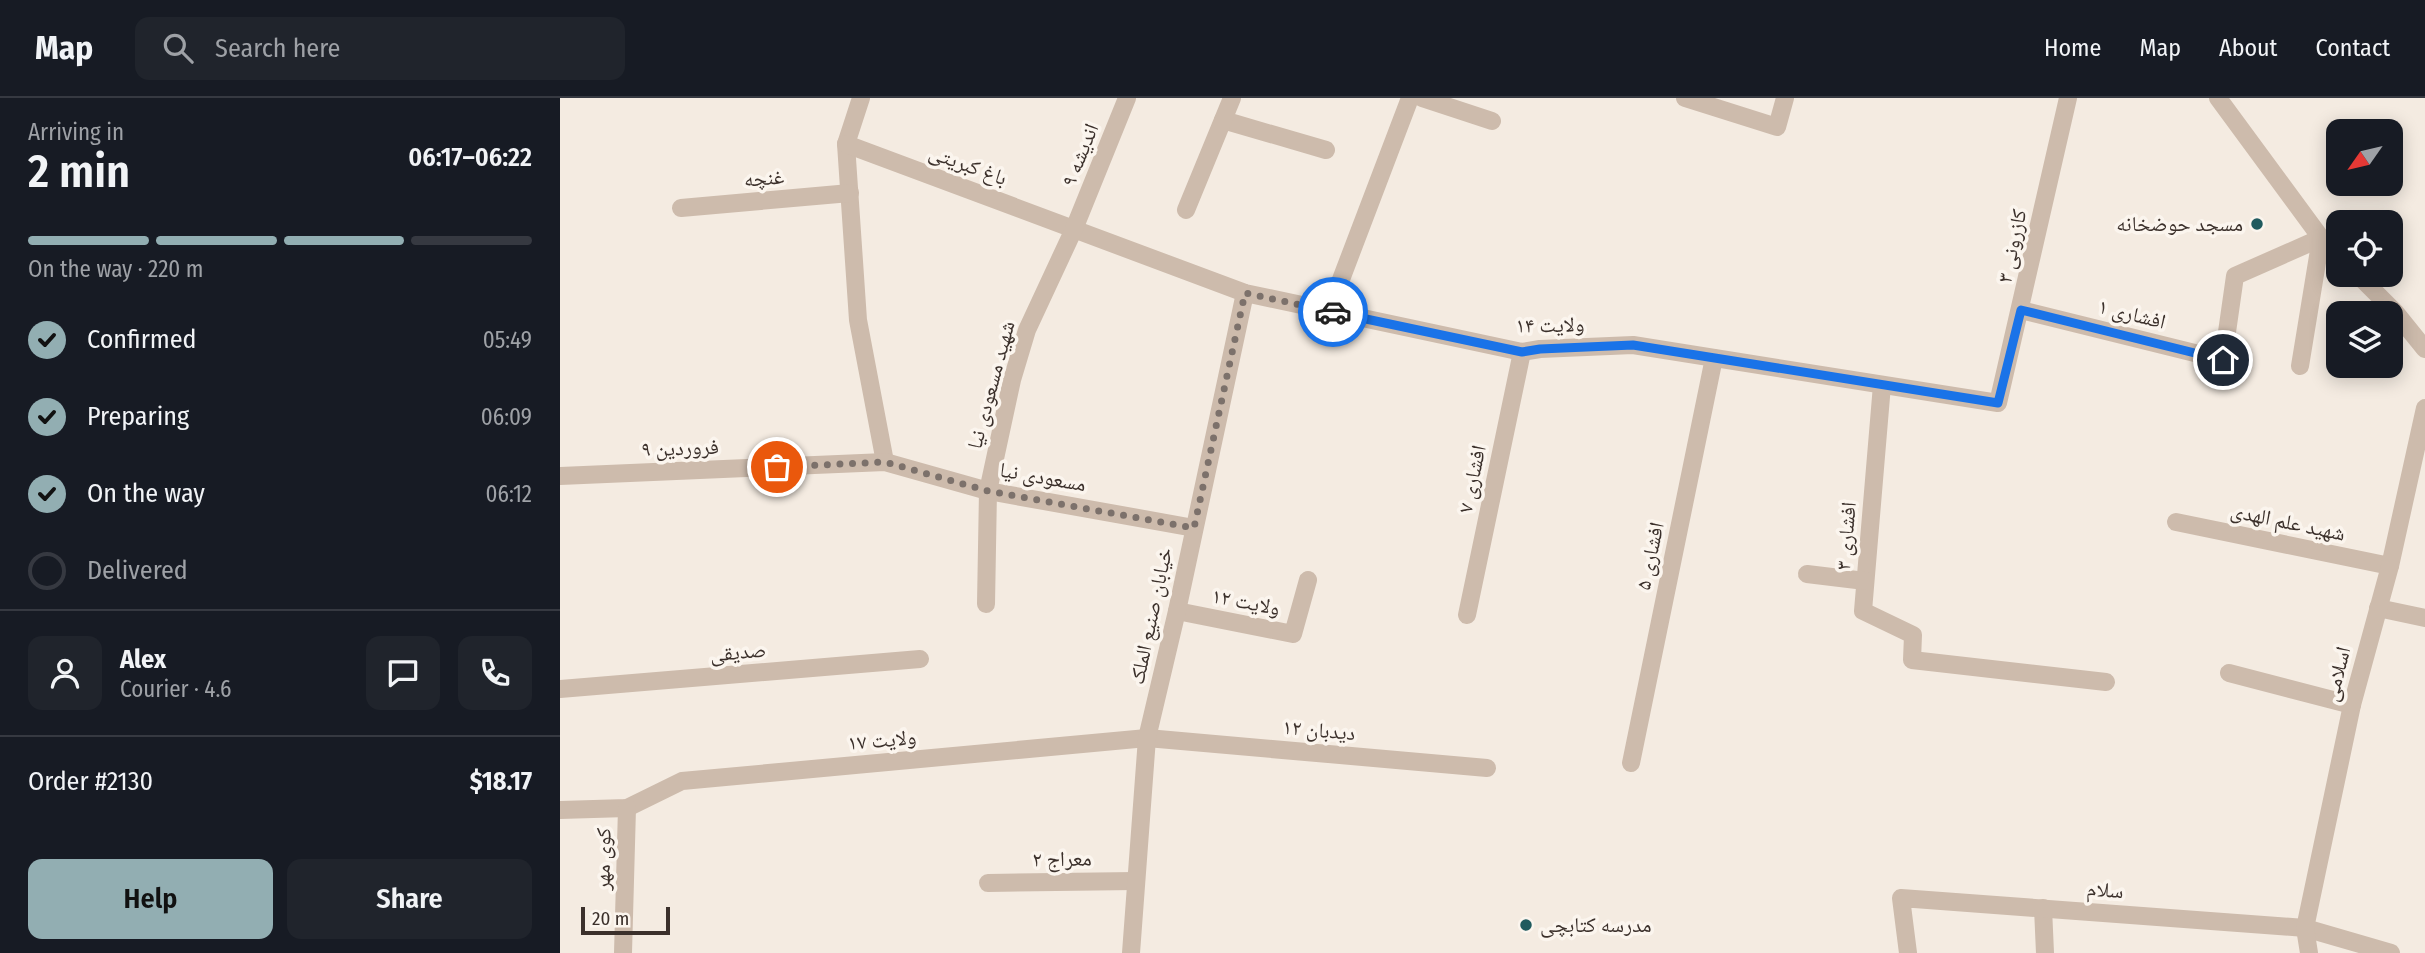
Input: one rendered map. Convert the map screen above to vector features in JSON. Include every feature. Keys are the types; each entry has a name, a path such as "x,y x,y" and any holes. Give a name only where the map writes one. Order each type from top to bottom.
{"street":[{"path":"861,98 846,144 858,320 885,462"},
{"name":"اندیشه ۹","path":"1074,229 1127,98"},
{"path":"1186,210 1232,98"},
{"path":"1329,311 1410,98"},
{"path":"1423,98 1492,121"},
{"path":"1685,98 1777,127 1785,98"},
{"name":"کازرونی ۳","path":"1998,403 2068,98"},
{"path":"2218,98 2326,243"},
{"path":"1223,120 1326,150"},
{"name":"باغ کبریتی","path":"846,144 1074,229"},
{"name":"غنچه","path":"681,208 850,194"},
{"name":"ولایت ۱۴","path":"1074,229 1245,293 1522,352 1633,345 1998,403"},
{"name":"شهید مسعودی نیا","path":"986,604 988,491 1012,380 1027,330 1074,229"},
{"path":"2300,366 2321,238"},
{"name":"افشاری ۱","path":"2021,310 2223,360 2235,276 2321,238"},
{"path":"2370,287 2395,312 2425,349"},
{"name":"خیابان صنیع الملک","path":"1131,953 1147,738 1245,293"},
{"name":"افشاری ۷","path":"1467,615 1522,352"},
{"name":"افشاری ۵","path":"1631,763 1714,358"},
{"name":"افشاری ۳","path":"1882,385 1863,611 1913,635 1912,660 2106,682"},
{"name":"اسلامی","path":"2309,953 2305,929 2352,705 2390,566 2425,408"},
{"name":"فروردین ۹","path":"560,476 885,462"},
{"name":"مسعودی نیا","path":"885,462 988,491 1194,528"},
{"name":"شهید علم الهدی","path":"2176,522 2390,566"},
{"path":"1807,574 1865,581"},
{"name":"ولایت ۱۲","path":"1177,611 1293,634 1308,580"},
{"path":"2378,608 2425,618"},
{"name":"صدیقی","path":"560,690 920,659"},
{"path":"2229,673 2352,705"},
{"name":"دیدبان ۱۲","path":"1147,738 1487,768"},
{"name":"ولایت ۱۷","path":"627,808 681,781 1147,738"},
{"path":"560,810 627,808"},
{"name":"کوی مهر","path":"623,953 627,808"},
{"name":"معراج ۲","path":"988,883 1136,881"},
{"name":"سلام","path":"1908,953 1901,898 2305,929 2391,953"},
{"path":"2043,908 2045,953"}],"way so far":[{"path":"777,467 885,462 988,491 1194,528 1245,293 1333,312"}],"place":[{"name":"مسجد حوضخانه","path":"2257,224"},
{"name":"مدرسه کتابچی","path":"1526,925"}],"route":[{"path":"1333,312 1522,352 1633,345 1998,403 2021,310 2223,360"}]}
